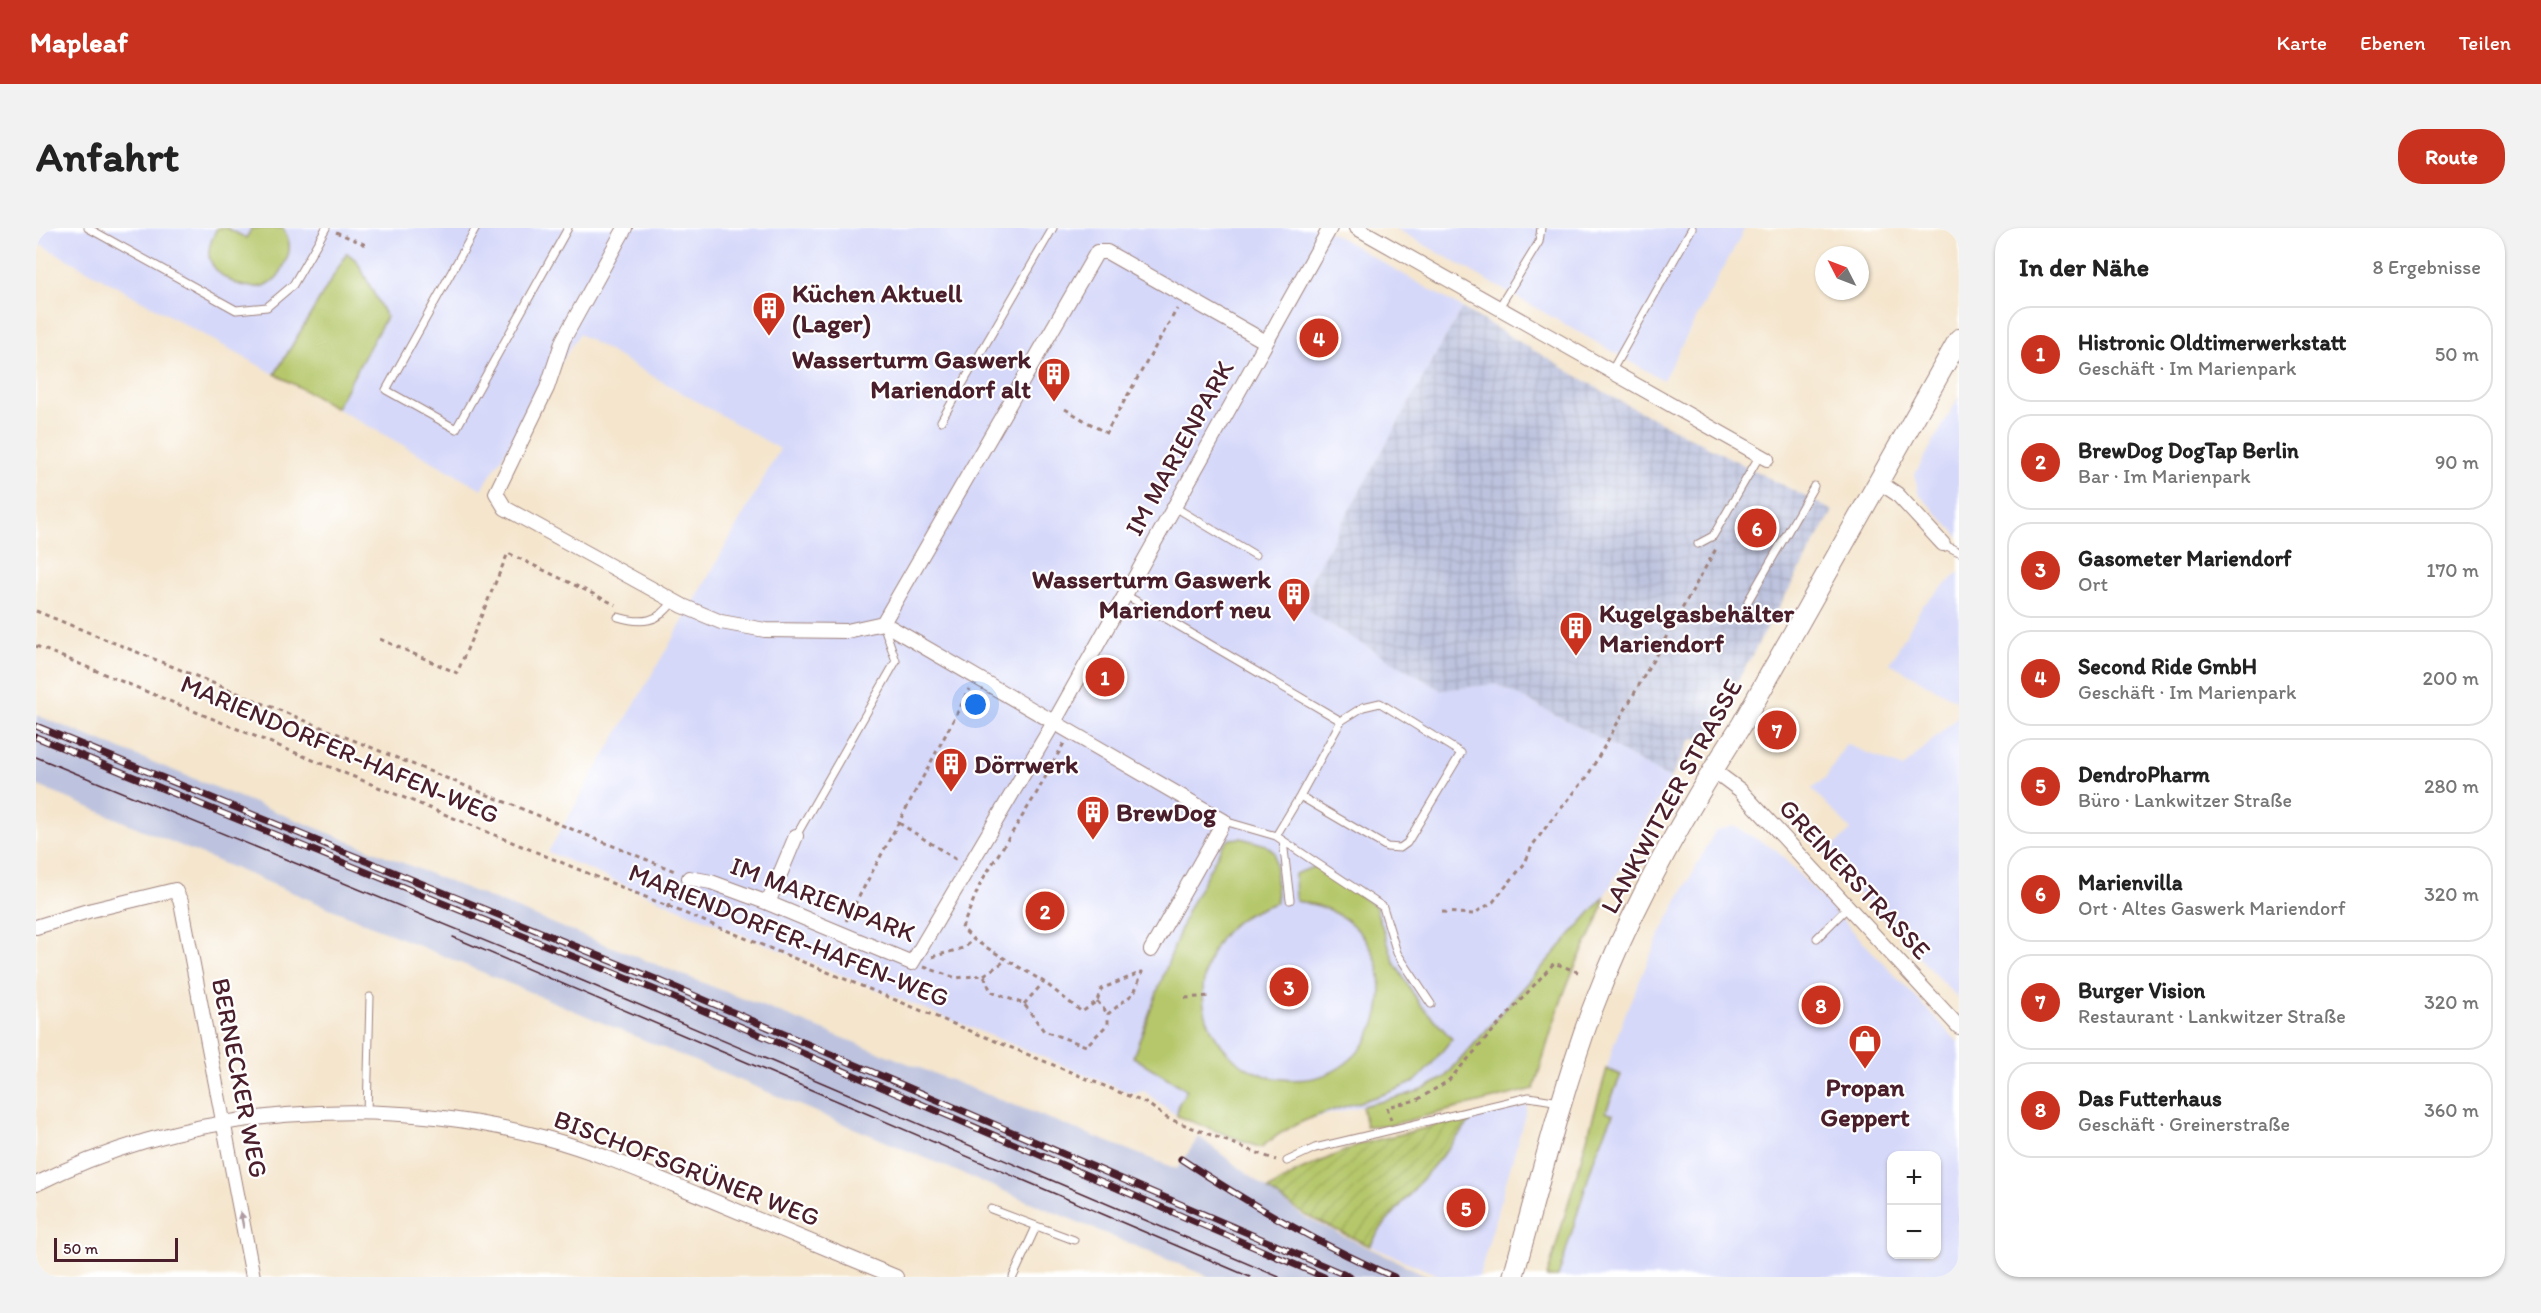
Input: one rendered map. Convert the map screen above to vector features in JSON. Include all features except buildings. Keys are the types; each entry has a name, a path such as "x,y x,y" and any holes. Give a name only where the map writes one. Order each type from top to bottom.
{"main road":[{"name":"LANKWITZER STRASSE","path":"1513,1277 1563,1102 1593,1009 1614,957 1652,879 1959,339"}],"street":[{"path":"625,228 563,340 547,388 496,493 505,508 673,601 721,622 765,630 847,632 883,623 1224,821 1151,950"},
{"name":"IM MARIENPARK","path":"689,878 705,880 768,903 912,963 969,867 1062,729 1065,702 1330,228"},
{"path":"1357,228 1764,457"},
{"path":"883,623 1094,254 1101,251 1107,252 1266,342"},
{"path":"1879,482 1897,494 1943,544"},
{"name":"GREINERSTRASSE","path":"1713,770 1740,790 1959,1026"},
{"path":"768,903 796,836"},
{"name":"BERNECKER WEG","path":"36,927 88,911 174,890 181,902 253,1277"},
{"name":"BISCHOFSGRÜNER WEG","path":"36,1184 133,1146 224,1123 315,1113 367,1113 484,1124 561,1142 617,1161 896,1277"}],"lane":[{"path":"88,228 236,310 267,307 293,285 327,228"},
{"path":"476,228 386,390 456,429 568,228"},
{"path":"941,421 1053,228"},
{"path":"1498,309 1539,242 1541,228"},
{"path":"1611,372 1692,228"},
{"path":"1698,544 1713,536 1764,457"},
{"path":"1749,601 1815,486"},
{"path":"1173,506 1255,555"},
{"path":"1943,544 1959,552"},
{"path":"1124,594 1341,721"},
{"path":"618,617 644,622 654,620 673,601"},
{"path":"796,836 896,661 883,623"},
{"path":"1276,836 1341,721 1363,707 1380,703 1461,753 1407,843 1400,848 1387,847 1300,796"},
{"path":"1224,821 1276,836 1383,907 1396,953 1431,1004"},
{"path":"1283,841 1290,900"},
{"path":"1816,938 1848,907"},
{"path":"367,1113 370,997"},
{"path":"1287,1161 1315,1148 1529,1097 1563,1102"},
{"path":"991,1209 1074,1240"},
{"path":"1013,1277 1036,1227"}],"path":[{"path":"327,228 366,245"},
{"path":"1065,410 1106,433 1184,297"},
{"path":"1442,912 1473,914 1494,902 1525,863 1549,823 1587,777 1721,540"},
{"path":"380,639 457,673 508,553 624,609"},
{"path":"36,611 689,878 676,890 667,908"},
{"name":"MARIENDORFER-HAFEN-WEG","path":"36,646 667,908 1148,1104 1167,1118 1263,1155 1287,1161"},
{"path":"839,933 976,678"},
{"path":"1062,729 1035,796 981,882 962,928 974,940 1005,961 1044,982 1082,1012 1097,1001 1101,989 1142,972 1134,993 1108,1014"},
{"path":"899,822 969,867"},
{"path":"912,963 963,948 974,940"},
{"path":"912,963 956,978 984,975 1005,961"},
{"path":"1395,1130 1387,1107 1417,1100 1448,1081 1554,963 1578,972"},
{"path":"984,975 991,992 1024,1004 1044,1031 1086,1046 1108,1023 1108,1014 1097,1001"},
{"path":"1024,1004 1044,982"},
{"path":"1185,998 1211,996"}],"shaded area":[{"path":"36,228 1323,228 1462,308 1311,579 1309,612 1441,690 1496,684 1581,728 1670,779 1604,897 1445,1077 1428,1088 1408,1095 1298,1122 1278,1133 1261,1148 1177,1116 1144,1091 1131,1093 697,916 548,852 697,597 780,449 579,334 482,489 36,242"},
{"path":"1395,228 1745,228 1663,380"},
{"path":"1462,308 1618,400 1833,511 1706,737 1691,740 1670,779 1581,728 1496,684 1441,690 1309,612 1311,579"},
{"path":"1959,397 1959,537 1918,493 1915,474"},
{"path":"1959,572 1959,702 1890,663 1922,606"},
{"path":"36,715 584,936 1177,1169 1199,1137 1304,1217 1430,1277 1209,1277 36,785"},
{"path":"1959,715 1959,1000 1824,856 1851,830 1812,789 1827,776 1846,744 1903,768"},
{"path":"1733,826 1776,850 1959,1043 1959,1277 1547,1277 1614,1044 1659,936 1715,831"},
{"path":"1528,1105 1479,1277 1442,1277 1370,1246 1379,1231 1475,1116"}],"green space":[{"path":"217,228 227,228 246,238 252,228 283,228 289,241 289,249 279,275 268,284 250,287 230,281 221,275 210,259 209,250"},
{"path":"347,253 357,261 386,317 336,408 275,374"},
{"path":"1241,838 1266,845 1275,853 1277,902 1236,922 1225,933 1209,960 1203,991 1204,1007 1216,1037 1236,1060 1262,1075 1282,1079 1321,1076 1350,1059 1371,1033 1380,1002 1378,968 1364,938 1337,914 1296,901 1295,874 1316,866 1375,906 1395,964 1419,1003 1452,1039 1412,1083 1314,1117 1278,1135 1261,1148 1177,1116 1178,1105 1187,1090 1133,1057 1187,912 1222,846 1230,839"},
{"path":"1604,897 1598,918 1574,968 1550,1033 1534,1089 1390,1125 1366,1126 1362,1106 1415,1092 1445,1077"},
{"path":"1607,1069 1621,1075 1606,1111 1613,1114 1594,1159 1558,1277 1547,1277"},
{"path":"1475,1116 1379,1231 1370,1246 1305,1215 1268,1190 1297,1172 1360,1144"}],"tram line":[{"path":"36,757 583,981 1279,1277"},
{"path":"453,937 1250,1277"}],"railway":[{"path":"36,726 658,980 1350,1277"},
{"path":"36,737 653,989 1324,1277"},
{"path":"1181,1159 1232,1192 1285,1222 1394,1277"}],"place":[{"name":"Küchen Aktuell (Lager)","path":"769,337"},
{"name":"Second Ride GmbH","path":"1319,338"},
{"name":"Wasserturm Gaswerk Mariendorf alt","path":"1054,403"},
{"name":"Marienvilla","path":"1757,528"},
{"name":"Wasserturm Gaswerk Mariendorf neu","path":"1294,623"},
{"name":"Kugelgasbehälter Mariendorf","path":"1576,657"},
{"name":"Histronic Oldtimerwerkstatt","path":"1105,677"},
{"name":"Burger Vision","path":"1777,730"},
{"name":"Dörrwerk","path":"951,793"},
{"name":"BrewDog","path":"1093,841"},
{"name":"BrewDog DogTap Berlin","path":"1045,911"},
{"name":"Gasometer Mariendorf","path":"1289,987"},
{"name":"Das Futterhaus","path":"1821,1005"},
{"name":"Propan Geppert","path":"1865,1070"},
{"name":"DendroPharm","path":"1466,1208"}]}
